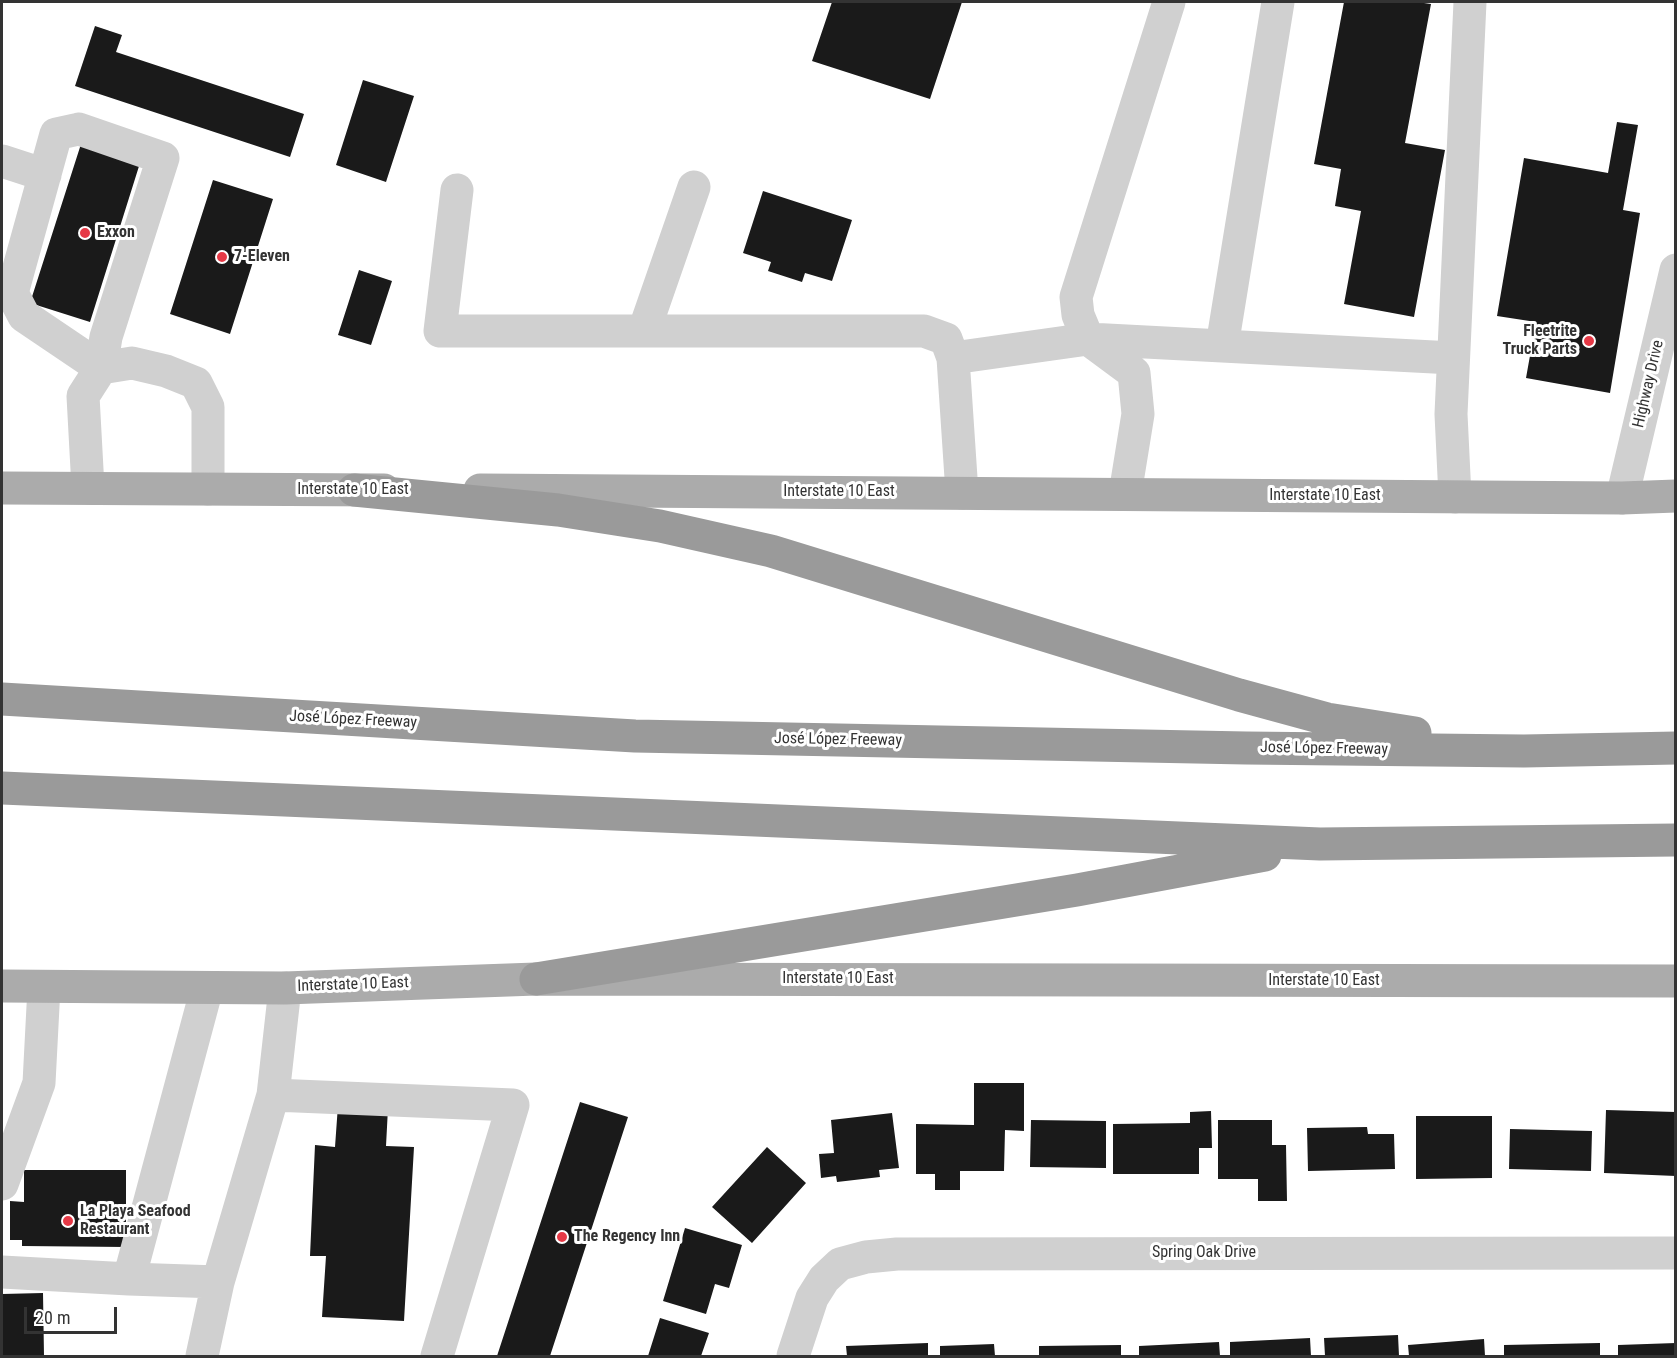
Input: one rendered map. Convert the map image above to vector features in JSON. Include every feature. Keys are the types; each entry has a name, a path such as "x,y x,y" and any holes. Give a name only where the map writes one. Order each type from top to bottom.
{"highway":[{"path":"354,490 558,510 660,526 771,551 1228,692 1317,716 1524,751"},
{"name":"José López Freeway","path":"2,699 635,736 1234,748 1524,751 1676,748"},
{"path":"2,788 1320,844 1676,840"},
{"path":"536,979 1077,890 1320,844"}],"main road":[{"name":"Interstate 10 East","path":"2,488 1622,498 1676,496"},
{"name":"Interstate 10 East","path":"2,986 285,988 536,979 1676,981"}],"street":[{"path":"1125,494 1138,414 1134,373 1088,339 1078,315 1076,297 1169,2"},
{"path":"1222,346 1278,2"},
{"path":"1455,497 1451,414 1470,2"},
{"path":"88,488 83,396 101,368 106,338 163,158 79,129 56,134 7,291 24,316 101,368 132,363 166,371 196,383 208,407 207,489"},
{"path":"2,161 45,175"},
{"path":"644,331 694,187"},
{"path":"457,190 441,331 924,331 946,339 952,358 962,493"},
{"name":"Highway Drive","path":"1622,498 1676,270"},
{"path":"952,358 1088,339 1453,358"},
{"path":"2,1184 39,1083 44,987"},
{"path":"129,1279 207,988"},
{"path":"202,1356 218,1282 273,1095 285,988"},
{"path":"273,1095 513,1105 436,1356"},
{"name":"Spring Oak Drive","path":"793,1356 813,1298 824,1279 840,1264 866,1257 897,1254 1676,1253"},
{"path":"2,1272 218,1282"}],"building":[{"path":"832,2 962,2 930,99 812,61"},
{"path":"1344,2 1431,4 1405,143 1445,150 1414,317 1344,304 1361,211 1335,206 1341,169 1314,164"},
{"path":"95,26 122,35 116,52 304,114 290,157 75,86"},
{"path":"363,80 414,96 386,182 336,165"},
{"path":"1617,122 1638,125 1623,210 1640,213 1610,393 1526,378 1536,322 1497,316 1524,158 1608,173"},
{"name":"Exxon","path":"81,144 140,163 90,322 30,303"},
{"name":"7-Eleven","path":"213,180 273,199 230,334 170,314"},
{"path":"763,191 852,220 832,281 805,273 802,282 768,271 771,262 743,253"},
{"path":"359,270 392,281 371,345 338,335"},
{"path":"974,1083 1024,1083 1024,1131 1005,1130 1004,1171 960,1171 960,1190 935,1190 935,1174 916,1174 916,1124 974,1125"},
{"name":"The Regency Inn","path":"580,1102 628,1117 550,1356 497,1356"},
{"path":"338,1105 388,1108 386,1146 414,1147 404,1321 322,1317 326,1256 310,1256 315,1145 335,1147"},
{"path":"1606,1110 1676,1112 1676,1176 1604,1173"},
{"path":"1211,1111 1212,1148 1199,1148 1199,1174 1113,1174 1113,1124 1190,1123 1190,1112"},
{"path":"892,1113 899,1168 879,1170 880,1177 837,1182 836,1176 821,1178 819,1154 834,1153 831,1120"},
{"path":"1416,1116 1492,1116 1492,1178 1416,1179"},
{"path":"1031,1120 1106,1121 1106,1168 1030,1167"},
{"path":"1218,1120 1272,1120 1272,1145 1286,1145 1287,1201 1258,1201 1258,1179 1218,1179"},
{"path":"1367,1127 1368,1134 1394,1134 1395,1169 1308,1171 1307,1128"},
{"path":"1510,1129 1592,1131 1591,1171 1509,1169"},
{"path":"767,1147 806,1183 752,1243 712,1207"},
{"name":"La Playa Seafood Restaurant","path":"24,1170 126,1170 126,1247 22,1246 22,1240 10,1240 10,1201 24,1202"},
{"path":"685,1228 742,1245 729,1288 715,1284 706,1314 663,1301"},
{"path":"43,1293 44,1356 2,1356 2,1294"},
{"path":"660,1318 709,1333 701,1356 648,1356"},
{"path":"1398,1335 1399,1356 1325,1356 1324,1338"},
{"path":"1310,1338 1311,1356 1230,1356 1230,1342"},
{"path":"1484,1339 1485,1356 1409,1356 1408,1345"},
{"path":"1219,1342 1220,1356 1139,1356 1139,1346"},
{"path":"928,1343 928,1356 847,1356 846,1346"},
{"path":"1600,1343 1600,1356 1504,1356 1504,1345"},
{"path":"1676,1343 1676,1356 1618,1356 1618,1345"},
{"path":"994,1344 995,1356 940,1356 940,1346"},
{"path":"1121,1345 1121,1356 1039,1356 1039,1346"}],"place":[{"name":"Exxon","path":"85,233"},
{"name":"7-Eleven","path":"222,257"},
{"name":"Fleetrite Truck Parts","path":"1589,341"},
{"name":"La Playa Seafood Restaurant","path":"68,1221"},
{"name":"The Regency Inn","path":"562,1237"}]}
